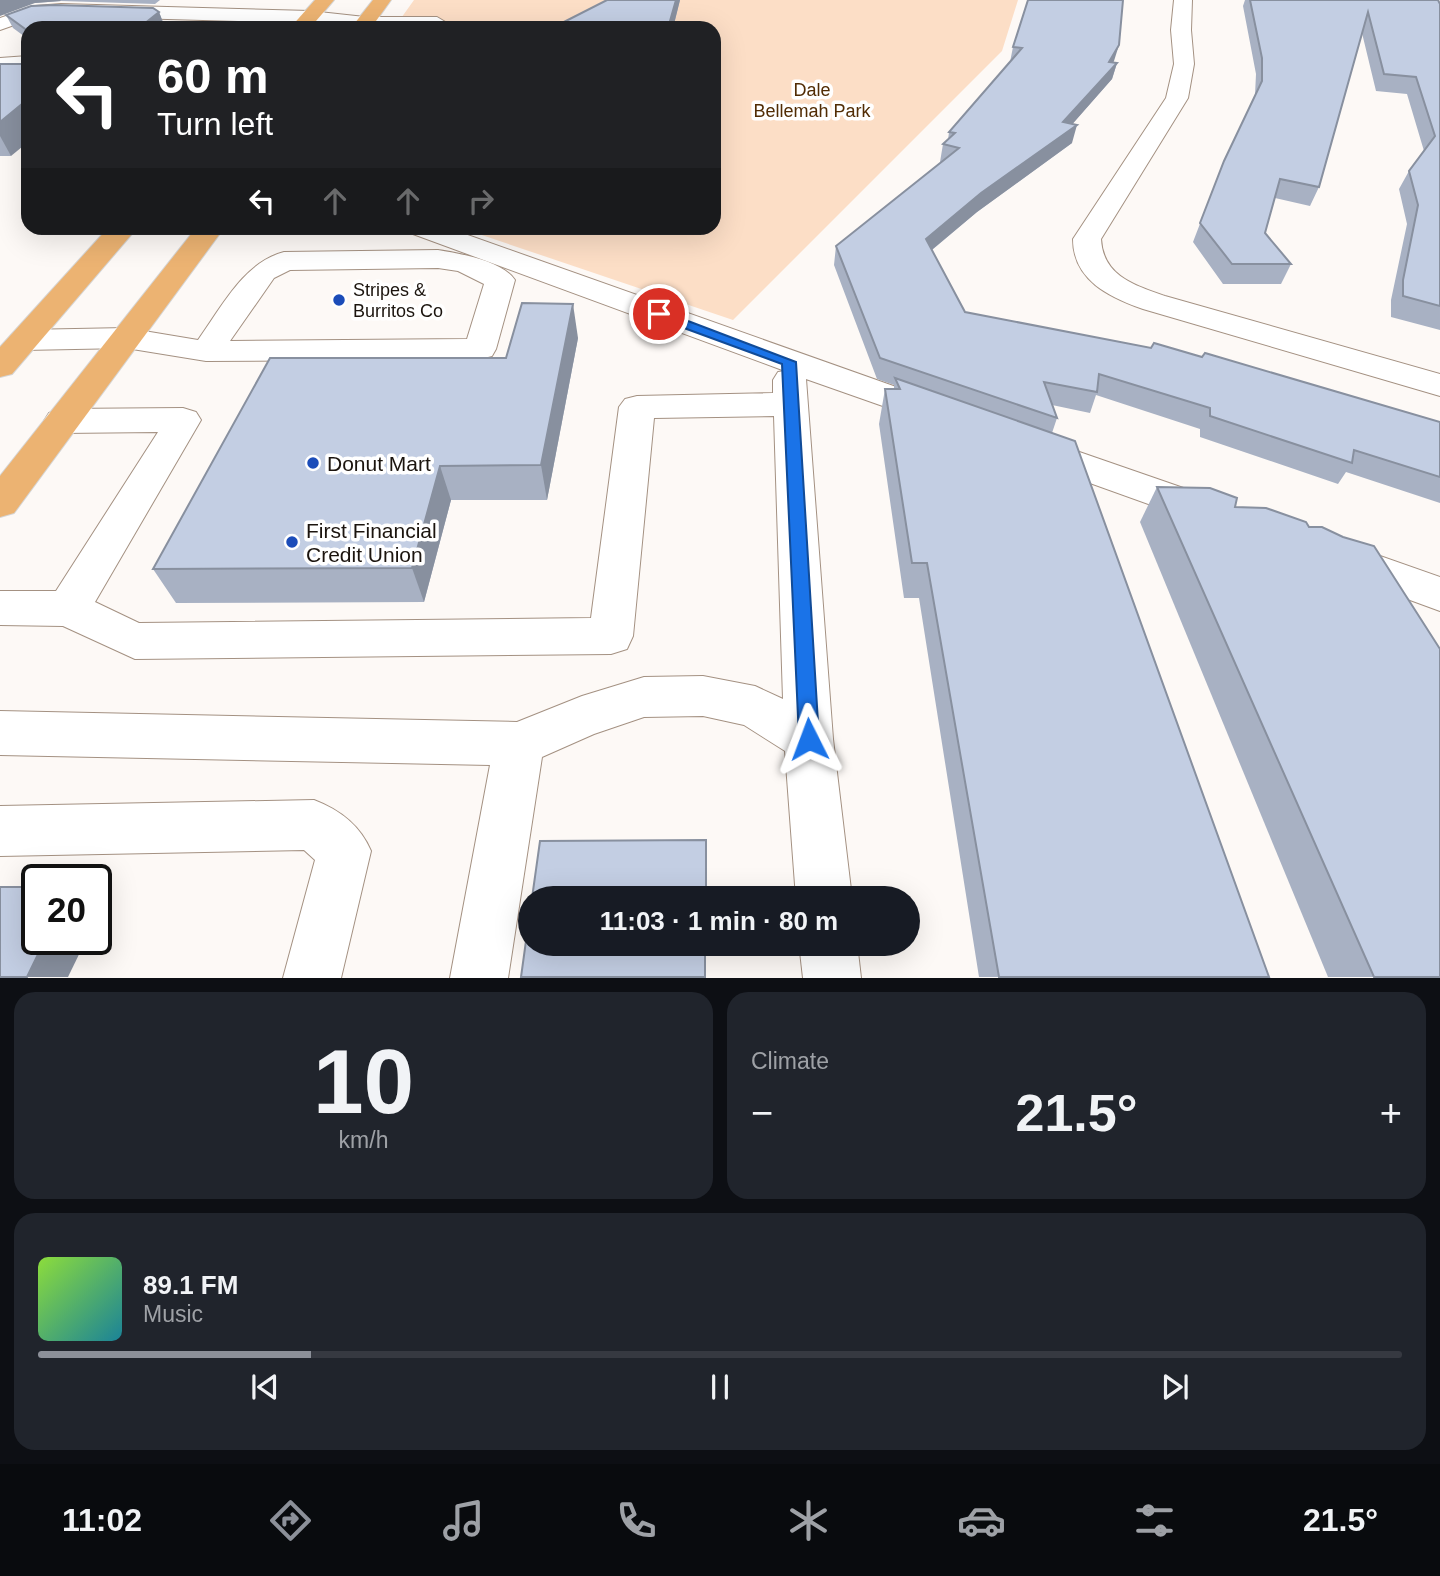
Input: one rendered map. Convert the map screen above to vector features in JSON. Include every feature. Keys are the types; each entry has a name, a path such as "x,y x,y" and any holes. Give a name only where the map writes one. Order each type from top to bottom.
{"main road":[{"path":"306,21 325,0"},
{"path":"366,21 382,0"},
{"path":"0,367 117,235"},
{"path":"0,503 205,235"}],"street":[{"path":"1183,0 1181,30 1184,64 1177,98 1087,240 1086,250 1097,272 1128,294 1166,307 1440,385"},
{"path":"0,24 35,12 61,10 224,21"},
{"path":"0,64 21,62"},
{"path":"0,74 21,82"},
{"path":"442,235 958,422"},
{"path":"24,340 126,338 206,351 480,349 500,280 465,263 438,259 284,261 264,272 206,351"},
{"path":"789,362 809,739 823,886"},
{"path":"0,608 68,609 135,641 611,636 637,407 792,404"},
{"path":"62,421 183,420 68,609"},
{"path":"1010,441 1232,520"},
{"path":"1310,547 1440,594"},
{"path":"0,733 519,744 582,717 644,697 703,696 755,707 809,739"},
{"path":"480,978 519,744"},
{"path":"0,831 314,825 344,851 312,978"},
{"path":"829,956 832,978"}],"green space":[{"name":"Dale Bellemah Park","path":"414,0 1018,0 1002,51 733,320 482,235 721,235 721,21 399,21"}],"building":[{"path":"607,0 676,0 670,21 566,21"},
{"path":"1028,0 1123,0 1119,45 1109,62 1117,63 1063,122 1077,125 981,193 926,239 965,312 1151,348 1154,343 1202,357 1205,353 1440,422 1440,477 1354,450 1352,463 1210,416 1210,408 1099,374 1097,392 1044,382 1057,418 880,358 836,246 959,148 943,144 955,133 949,132 1022,48 1013,47"},
{"path":"1250,0 1438,0 1440,306 1403,296 1403,280 1418,205 1409,171 1435,136 1416,77 1384,74 1368,12 1319,187 1280,179 1265,233 1291,264 1232,264 1200,223 1224,161 1262,81 1262,58"},
{"path":"31,6 153,8 159,12 148,21 21,21 21,26 6,15"},
{"path":"0,64 21,64 21,105 0,122"},
{"path":"522,303 573,304 541,465 440,466 412,568 153,569 270,358 506,358"},
{"path":"895,378 1075,441 1269,977 999,977 927,563 912,563 885,389 900,389"},
{"path":"1157,487 1210,488 1237,498 1235,507 1266,508 1306,522 1309,527 1322,527 1343,537 1374,546 1440,649 1440,977 1374,977"},
{"path":"706,840 706,886 534,886 540,841"},
{"path":"0,887 21,887 21,955 38,955 27,977 0,977"},
{"path":"524,956 705,956 705,977 521,977"}],"place":[{"name":"Stripes & Burritos Co","path":"339,300"},
{"name":"Donut Mart","path":"313,463"},
{"name":"First Financial Credit Union","path":"292,542"}],"route":[{"path":"659,314 789,362 809,739"}]}
